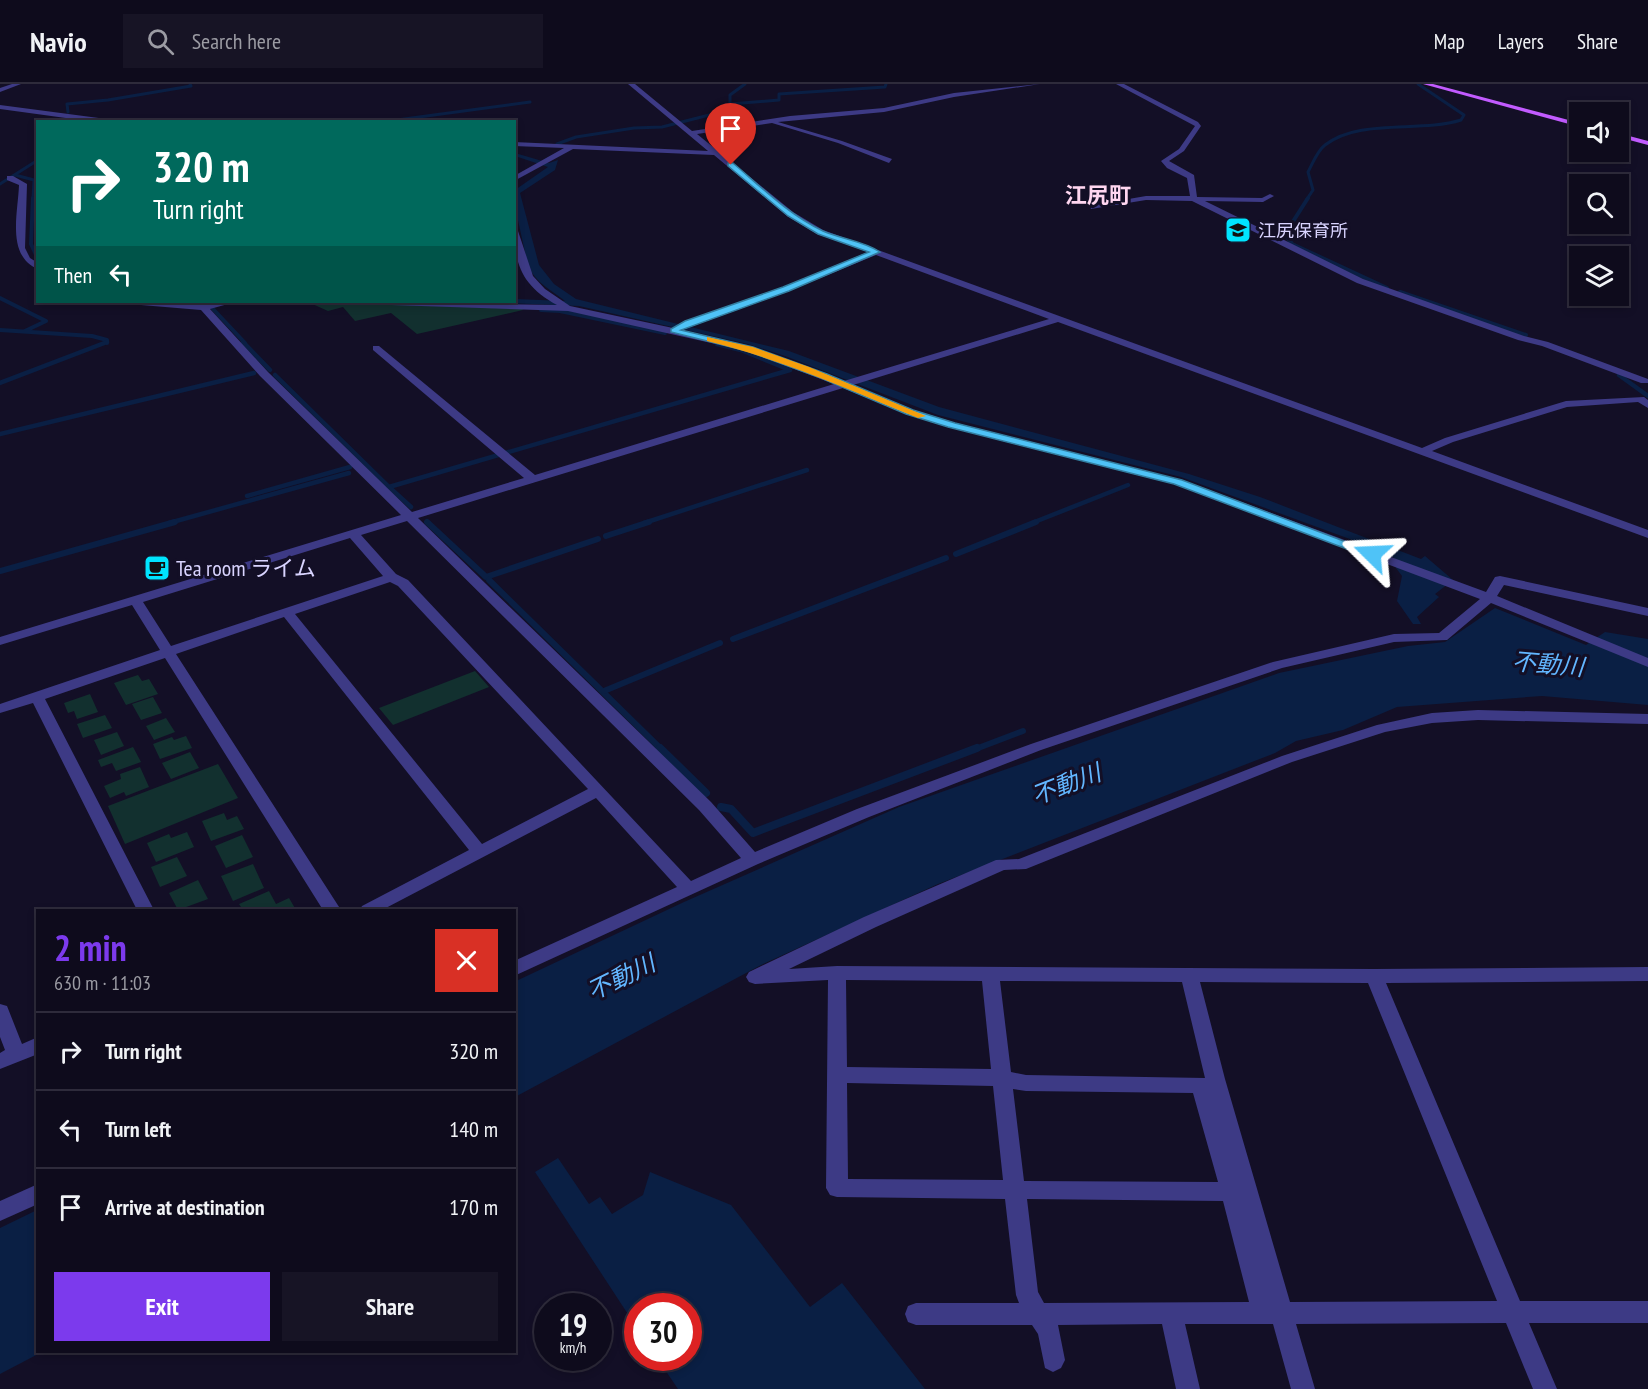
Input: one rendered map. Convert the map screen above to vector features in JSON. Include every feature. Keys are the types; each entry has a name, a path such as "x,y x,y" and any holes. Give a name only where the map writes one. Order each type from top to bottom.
{"main road":[{"path":"1426,84 1569,122"},
{"path":"1629,138 1648,143"}],"street":[{"path":"0,90 18,84"},
{"path":"631,84 790,214 820,232 1648,534"},
{"path":"691,133 884,110 954,95 1037,84"},
{"path":"1119,84 1198,126 1182,150 1166,160 1170,166 1191,177 1194,199"},
{"path":"0,109 26,110 99,120"},
{"path":"769,122 840,142 889,161"},
{"path":"516,144 716,153"},
{"path":"516,178 571,147"},
{"path":"10,178 23,184 21,248 26,259 36,266"},
{"path":"1094,207 1146,198 1263,200 1270,196"},
{"path":"1194,199 1360,281 1521,338 1545,344 1645,388"},
{"path":"516,239 525,273 531,283 567,307"},
{"path":"675,330 688,323 786,289 876,252"},
{"path":"174,303 207,304 264,374 705,806 752,860"},
{"path":"426,303 567,307 750,349 848,384 909,412 1178,482 1489,598 1648,663"},
{"path":"0,641 1058,319"},
{"path":"376,348 533,479"},
{"path":"1422,451 1449,440 1566,404 1645,388"},
{"path":"353,534 391,577 403,583 687,888"},
{"path":"0,709 391,577"},
{"path":"516,968 687,888 968,771 1278,665 1394,638 1442,637 1489,598 1500,580 1648,612"},
{"path":"135,600 331,909"},
{"path":"287,612 480,853"},
{"path":"37,697 144,909"},
{"path":"1648,719 1478,715 1432,718 1382,728 1287,759 1020,865 1002,864 870,922 755,977 837,973 1374,976 1648,974"},
{"path":"370,909 598,790"},
{"path":"837,973 837,1188 1231,1192"},
{"path":"990,974 1027,1295 1049,1331 1053,1360"},
{"path":"1189,975 1274,1314"},
{"path":"1374,976 1545,1389"},
{"path":"0,1011 8,1058 36,1046"},
{"path":"837,1075 984,1076 1026,1083 1201,1085 1231,1192 1303,1389"},
{"path":"0,1211 36,1194"},
{"path":"916,1314 1648,1312"},
{"path":"1171,1314 1188,1389"}],"green space":[{"path":"310,303 522,308 523,310 417,334 391,313 355,321 343,307 328,311"},
{"path":"475,671 489,687 393,725 379,708"},
{"path":"138,675 142,681 149,679 158,694 126,705 114,683"},
{"path":"90,694 98,712 77,719 74,711 68,713 64,703"},
{"path":"153,697 162,713 141,720 132,704"},
{"path":"105,715 112,728 83,738 77,724"},
{"path":"166,718 175,732 154,740 146,726"},
{"path":"117,732 124,746 101,755 94,740"},
{"path":"186,736 192,748 160,759 153,744 172,737 174,740"},
{"path":"133,747 141,762 116,771 112,763 101,767 98,760"},
{"path":"190,752 199,768 171,779 162,763"},
{"path":"218,764 238,798 125,844 108,806"},
{"path":"140,767 149,787 126,796 124,792 110,798 104,786 121,779 120,774"},
{"path":"224,813 227,820 237,816 244,829 211,841 202,821"},
{"path":"187,832 194,847 156,862 147,843 169,834 171,838"},
{"path":"242,835 253,857 226,868 215,846"},
{"path":"177,857 187,876 160,887 151,867"},
{"path":"253,864 264,888 233,901 221,876"},
{"path":"198,880 208,899 177,909 169,893"},
{"path":"269,891 276,904 289,898 295,909 242,909 239,904"}],"water":[{"path":"516,153 549,163 558,160 555,170 520,193 539,265 554,284 576,299 789,351 939,407 1189,474 1260,497 1421,559 1425,556 1453,580 1435,594 1439,597 1417,617 1421,624 1413,624 1397,601 1402,576 1396,568 1394,558 1377,549 1181,477 938,415 748,344 579,306 507,303 516,303 516,299 565,301 531,272 516,211 516,189 548,167 516,156"},
{"name":"不動川","path":"1495,608 1586,645 1605,632 1648,639 1648,705 1542,696 1397,707 1343,730 1296,741 1275,753 938,884 761,965 516,1096 516,981 684,902 899,807 1279,673 1408,646 1445,642"},
{"path":"558,1158 589,1204 600,1197 612,1214 643,1195 650,1172 731,1205 810,1307 842,1283 925,1389 678,1389 666,1371 702,1371 702,1293 624,1293 624,1308 535,1172"},
{"path":"36,1210 36,1353 40,1353 0,1374 0,1228"}],"waterway":[{"path":"68,112 67,104 108,100 191,86 190,84"},
{"path":"730,104 730,95 745,84"},
{"path":"730,104 779,100 779,94 885,87 886,84"},
{"path":"1307,199 1313,190 1308,172 1313,161 1325,145 1339,137 1372,129 1427,126 1461,120 1464,115 1418,84"},
{"path":"397,120 530,102"},
{"path":"557,144 576,137 634,128 662,127 729,110 725,105 730,104"},
{"path":"0,184 36,161"},
{"path":"15,175 34,180 33,199"},
{"path":"33,198 31,244 36,255"},
{"path":"1308,198 1285,234 1292,244 1387,288"},
{"path":"1400,292 1526,335"},
{"path":"0,298 46,321 25,331"},
{"path":"213,309 245,343"},
{"path":"541,310 560,311 665,333"},
{"path":"0,330 92,336 107,340 107,342"},
{"path":"0,383 107,342"},
{"path":"243,342 270,370"},
{"path":"389,487 790,370 741,350 717,344"},
{"path":"0,434 254,373"},
{"path":"275,375 389,487"},
{"path":"1619,375 1648,396"},
{"path":"247,496 350,467"},
{"path":"644,523 807,470"},
{"path":"169,523 349,473"},
{"path":"1032,523 1128,485"},
{"path":"389,487 411,507"},
{"path":"0,571 175,522"},
{"path":"427,522 486,577 598,539"},
{"path":"606,536 649,522"},
{"path":"956,554 1036,522"},
{"path":"733,639 946,558"},
{"path":"489,580 662,750"},
{"path":"604,691 720,643"},
{"path":"973,750 1023,731"},
{"path":"660,748 706,793"},
{"path":"721,807 731,809 753,833 977,748"}],"slow traffic":[{"path":"710,339 750,349 806,369 921,416"}],"place":[{"name":"江尻保育所","path":"1238,230"},
{"name":"Tea room ライム","path":"157,568"}],"district":[{"name":"江尻町","path":"1098,195"}],"route":[{"path":"731,165 790,214 808,225 820,232 876,252 786,289 688,323 674,331 750,349 824,376 909,412 952,425 1178,482 1372,554"}]}
